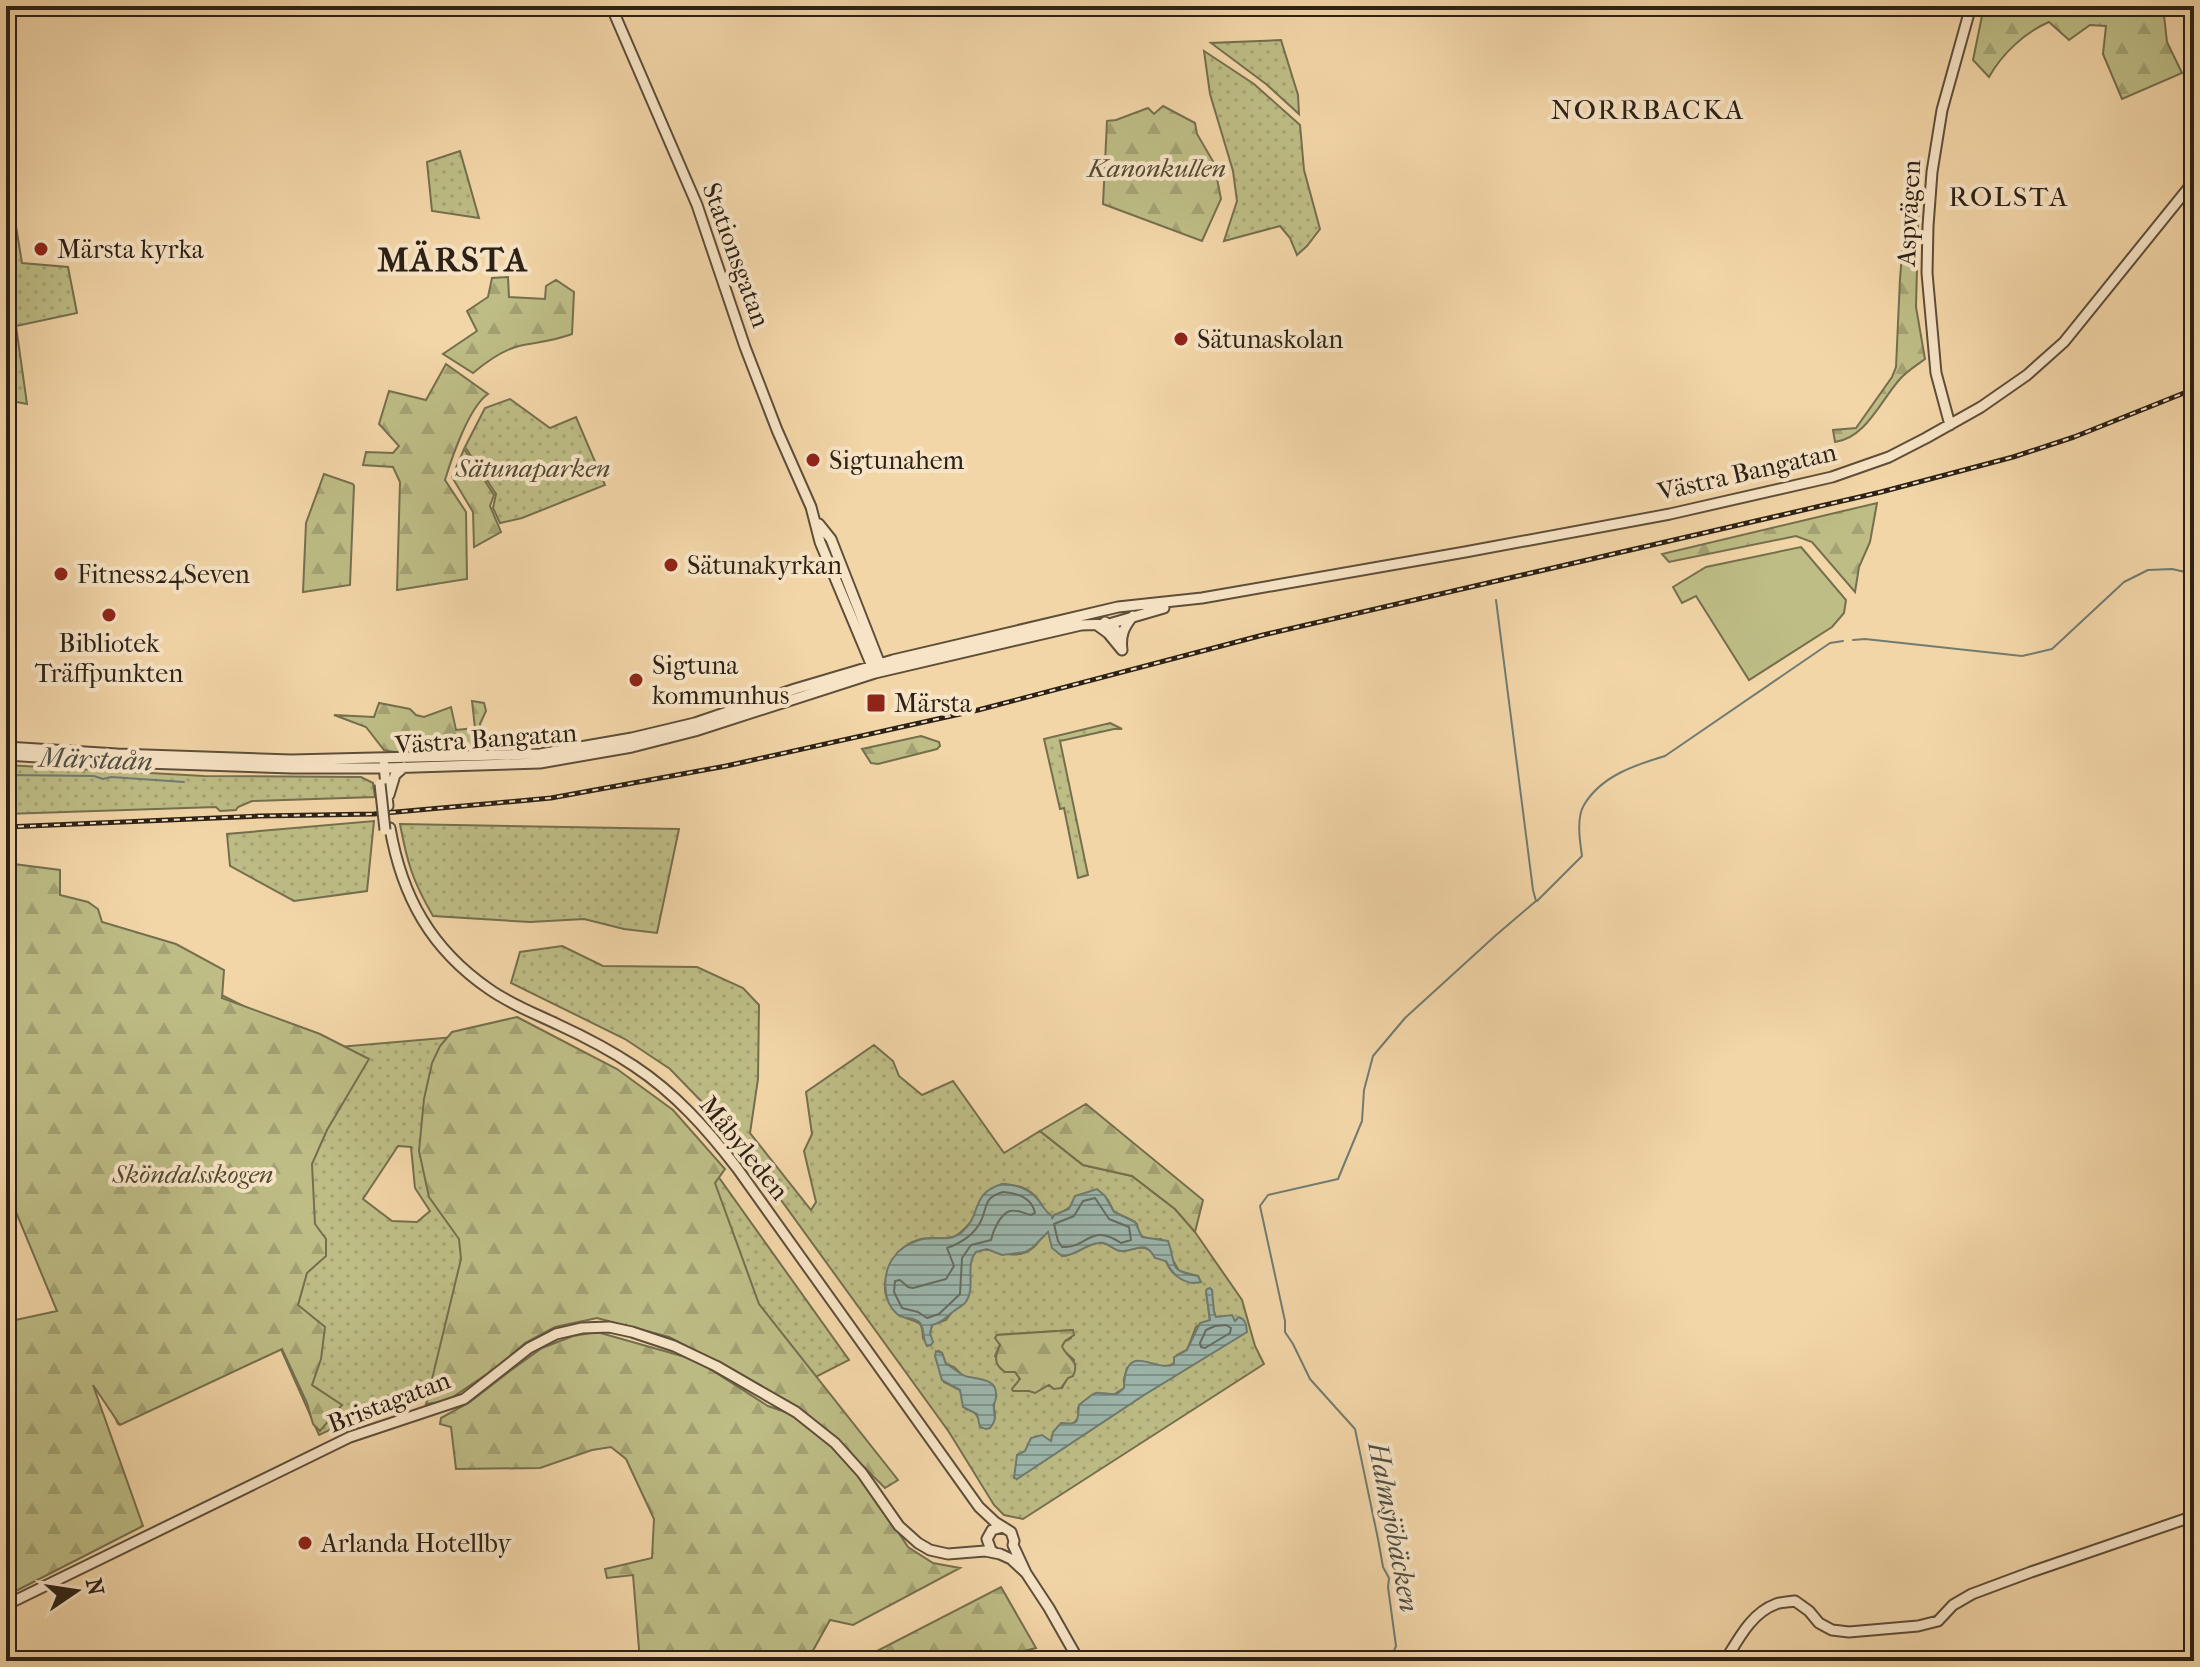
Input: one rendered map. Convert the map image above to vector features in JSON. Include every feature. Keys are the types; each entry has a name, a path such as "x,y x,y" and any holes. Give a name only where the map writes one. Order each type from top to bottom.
{"street":[{"name":"Stationsgatan","path":"611,6 697,205 751,362 788,459 816,521 820,542 877,668"},
{"name":"Aspvägen","path":"1950,425 1936,373 1927,273 1928,213 1942,110 1971,6"},
{"name":"Västra Bangatan","path":"1108,628 1121,612 1670,514 1832,477 1889,457 1981,407 2027,375 2064,342 2194,181"},
{"name":"Västra Bangatan","path":"6,755 170,764 380,762 540,754 695,723 877,668 1118,607 1133,611"},
{"path":"1108,628 1121,637 1133,611"},
{"name":"Västra Bangatan","path":"1074,618 1100,619 1108,628"},
{"name":"Västra Bangatan","path":"6,747 117,754 380,762 404,767 540,763 632,747 695,731 877,668 1081,625 1108,628"},
{"name":"Måbyleden","path":"380,762 386,783 387,829"},
{"path":"386,783 404,767"},
{"name":"Måbyleden","path":"386,783 387,829 393,866 414,907 436,939 489,990 593,1041 636,1067 703,1125 979,1507 1011,1532 1013,1545 1026,1573 1079,1661"},
{"name":"Bristagatan","path":"6,1605 350,1437 464,1399 529,1348 556,1334 582,1328 609,1327 632,1332 674,1346 716,1366 796,1412 835,1443 862,1473 909,1537 930,1550 948,1554 985,1551 998,1554"},
{"name":"Måbyleden","path":"979,1507 991,1550 1011,1559 1026,1573"},
{"path":"1725,1661 1746,1628 1775,1604 1795,1601 1819,1623 1832,1630 1849,1632 1918,1626 1938,1621 1953,1605 1986,1589 2194,1516"},
{"path":"963,1553 975,1548 996,1528 1003,1527"},
{"path":"998,1554 1007,1553 1013,1545"}],"green space":[{"path":"1984,6 2163,6 2167,42 2182,73 2122,99 2103,54 2106,26 2090,25 2069,40 2049,22 2015,45 1989,77 1973,60"},
{"path":"1281,40 1298,95 1299,114 1266,84 1211,43"},
{"path":"1204,51 1254,84 1300,125 1304,170 1320,229 1297,255 1290,238 1280,226 1224,241 1237,201 1233,171 1210,94"},
{"name":"Kanonkullen","path":"1163,106 1195,123 1197,134 1214,163 1221,199 1202,241 1103,204 1107,121 1148,108 1154,114"},
{"path":"460,151 479,218 432,211 427,162"},
{"path":"1908,181 1919,190 1916,307 1925,359 1900,379 1864,426 1846,439 1835,442 1833,430 1856,428 1896,367"},
{"path":"13,208 22,263 68,267 77,313 16,326 27,404 6,400 6,210"},
{"path":"508,277 509,297 545,299 546,286 556,280 574,292 572,334 513,348 473,373 443,354 477,331 467,311 488,297 492,278"},
{"path":"446,364 488,394 468,421 445,480 466,512 467,579 397,590 400,482 393,467 363,465 366,452 393,453 399,446 379,424 389,391 426,400"},
{"name":"Sätunaparken","path":"510,399 550,428 576,417 605,485 522,518 500,523 493,508 496,494 465,447 485,408"},
{"path":"464,449 494,495 490,506 501,532 474,547 473,512 452,477"},
{"path":"324,474 354,486 350,585 303,592 306,523"},
{"path":"1877,503 1870,542 1859,567 1855,592 1812,542 1796,536 1669,562 1662,554"},
{"path":"1801,547 1846,600 1844,613 1832,627 1749,680 1696,596 1682,603 1673,587 1706,567"},
{"path":"472,701 484,703 486,711 480,724 481,733 515,735 517,741 527,739 521,746 394,752 384,750 366,727 334,715 374,717 379,703 410,709 424,717 451,707 456,730 475,728"},
{"path":"1110,723 1122,729 1060,741 1088,875 1078,878 1064,808 1060,809 1044,739"},
{"path":"921,736 939,742 940,746 878,764 871,763 862,749"},
{"path":"6,765 204,776 361,777 373,783 375,797 252,801 236,810 220,811 216,807 6,814"},
{"path":"374,821 367,891 294,901 230,866 227,834"},
{"path":"400,824 679,829 657,933 584,919 530,922 433,916 412,872"},
{"name":"Sköndalsskogen","path":"6,855 24,889 182,975 327,1048 512,1032 695,1144 849,1360 794,1388 724,1345 569,1309 436,1393 364,1414 319,1435 281,1349 118,1424 6,1175","holes":["398,1146 411,1147 415,1188 430,1211 417,1222 392,1221 363,1199"]},
{"path":"6,863 60,870 60,895 88,902 98,909 102,922 176,944 224,970 222,998 320,1034 369,1059 327,1130 312,1164 315,1224 326,1239 326,1256 307,1273 298,1305 325,1327 321,1359 312,1385 342,1405 320,1431 313,1424 307,1403 282,1349 120,1425 93,1385 143,1526 6,1596 6,1322 57,1311 6,1188"},
{"path":"562,946 603,966 697,967 743,988 759,1005 758,1079 750,1133 811,1210 816,1202 804,1151 812,1134 806,1092 874,1045 893,1061 899,1076 922,1095 953,1081 1004,1153 1040,1131 1083,1165 1132,1176 1175,1209 1195,1232 1242,1300 1255,1346 1264,1364 1023,1519 1004,1515 994,1505 949,1432 734,1135 670,1069 625,1039 511,983 520,952","holes":["1002,1184 1020,1187 1033,1194 1043,1208 1044,1232 1027,1252 1012,1255 989,1250 976,1251 970,1260 969,1290 946,1320 932,1325 930,1333 923,1338 919,1324 898,1314 887,1299 885,1281 890,1265 899,1252 913,1242 957,1235","1097,1190 1108,1200 1114,1212 1137,1224 1139,1235 1151,1240 1161,1239 1179,1271 1198,1276 1193,1283 1176,1275 1166,1261 1142,1247 1120,1251 1097,1243 1062,1256 1054,1215","1206,1291 1216,1317 1238,1320 1246,1332 1017,1479 1017,1455 1025,1452 1028,1446 1051,1441 1059,1425 1074,1423 1079,1417 1078,1408 1089,1398 1098,1394 1113,1395 1124,1388 1127,1368 1132,1365 1145,1362 1164,1368 1174,1364 1177,1355 1187,1350 1196,1327 1210,1320","1072,1330 1071,1338 1065,1341 1062,1349 1074,1360 1073,1376 1068,1377 1062,1388 1015,1385 1019,1383 1019,1375 1010,1372 995,1356 1000,1345 997,1335","939,1351 946,1364 963,1376 995,1390 995,1418 978,1417 966,1409 960,1390 944,1382 936,1358"]},
{"path":"517,1017 617,1069 673,1110 725,1169 715,1183 759,1304 898,1480 885,1488 845,1448 800,1411 745,1377 669,1337 597,1318 555,1327 525,1343 497,1367 447,1401 426,1404 461,1259 459,1239 429,1197 419,1151 424,1099 432,1063 440,1046 452,1032"},
{"path":"1086,1104 1203,1200 1195,1232 1175,1209 1132,1176 1083,1165 1040,1131"},
{"path":"1073,1330 1074,1335 1062,1346 1074,1363 1073,1376 1061,1388 1054,1389 1049,1385 1035,1393 1013,1391 1020,1379 1015,1372 1005,1372 997,1363 1000,1345 995,1338 997,1335"},
{"path":"597,1332 696,1360 768,1406 797,1416 843,1454 908,1547 933,1563 960,1568 853,1625 830,1620 811,1654 803,1661 640,1661 633,1575 607,1578 605,1569 652,1558 654,1519 626,1459 611,1447 592,1450 540,1468 456,1469 451,1427 440,1424 441,1418 470,1402 542,1348 573,1336"},
{"path":"1001,1587 1036,1648 984,1661 878,1661 875,1652"}],"water":[{"path":"1002,1184 1027,1190 1052,1219 1054,1215 1069,1209 1075,1196 1097,1189 1114,1212 1135,1222 1142,1237 1168,1241 1177,1269 1198,1276 1201,1282 1180,1278 1166,1261 1155,1258 1144,1247 1121,1251 1098,1243 1062,1256 1052,1248 1048,1232 1025,1252 1002,1255 987,1249 976,1252 971,1264 968,1297 964,1304 932,1325 930,1333 933,1342 927,1346 920,1323 897,1314 889,1302 885,1286 890,1263 899,1251 916,1241 951,1238 961,1233 968,1226 985,1193"},
{"path":"1210,1288 1216,1317 1232,1315 1235,1321 1239,1317 1243,1319 1247,1332 1017,1479 1014,1478 1017,1455 1025,1451 1031,1438 1042,1435 1051,1441 1053,1432 1061,1423 1077,1421 1079,1405 1091,1395 1117,1394 1124,1388 1126,1373 1135,1361 1166,1366 1174,1364 1174,1357 1187,1350 1200,1323 1210,1320 1206,1291"},
{"path":"936,1351 942,1353 946,1364 960,1373 987,1381 994,1387 995,1419 990,1428 980,1427 977,1414 963,1407 960,1390 942,1380"}],"waterway":[{"path":"1853,640 2022,656 2052,649 2124,582 2148,570 2172,569 2194,574"},
{"name":"Halmsjöbäcken","path":"1396,1661 1389,1578 1383,1567 1355,1429 1310,1379 1285,1332 1260,1206 1268,1195 1338,1179 1362,1121 1364,1090 1373,1056 1405,1018 1536,901 1496,600"},
{"path":"1537,901 1582,856 1580,816 1584,805 1600,786 1631,768 1665,756 1830,643 1843,641"},
{"name":"Märstaån","path":"6,775 94,776 184,782"},
{"path":"1771,1661 1781,1657 1790,1661"}],"railway":[{"path":"6,827 374,814 551,798 726,766 978,710 1263,635 1881,492 2013,457 2074,437 2194,389"}],"place":[{"name":"Märsta kyrka","path":"41,249"},
{"name":"Sätunaskolan","path":"1181,339"},
{"name":"Sigtunahem","path":"813,460"},
{"name":"Sätunakyrkan","path":"671,565"},
{"name":"Fitness24Seven","path":"61,574"},
{"name":"Bibliotek Träffpunkten","path":"109,615"},
{"name":"Sigtuna kommunhus","path":"636,680"},
{"name":"Märsta","path":"876,703"},
{"name":"Arlanda Hotellby","path":"305,1543"}],"district":[{"name":"NORRBACKA","path":"1648,109"},
{"name":"ROLSTA","path":"2009,196"},
{"name":"MÄRSTA","path":"453,260"}]}
